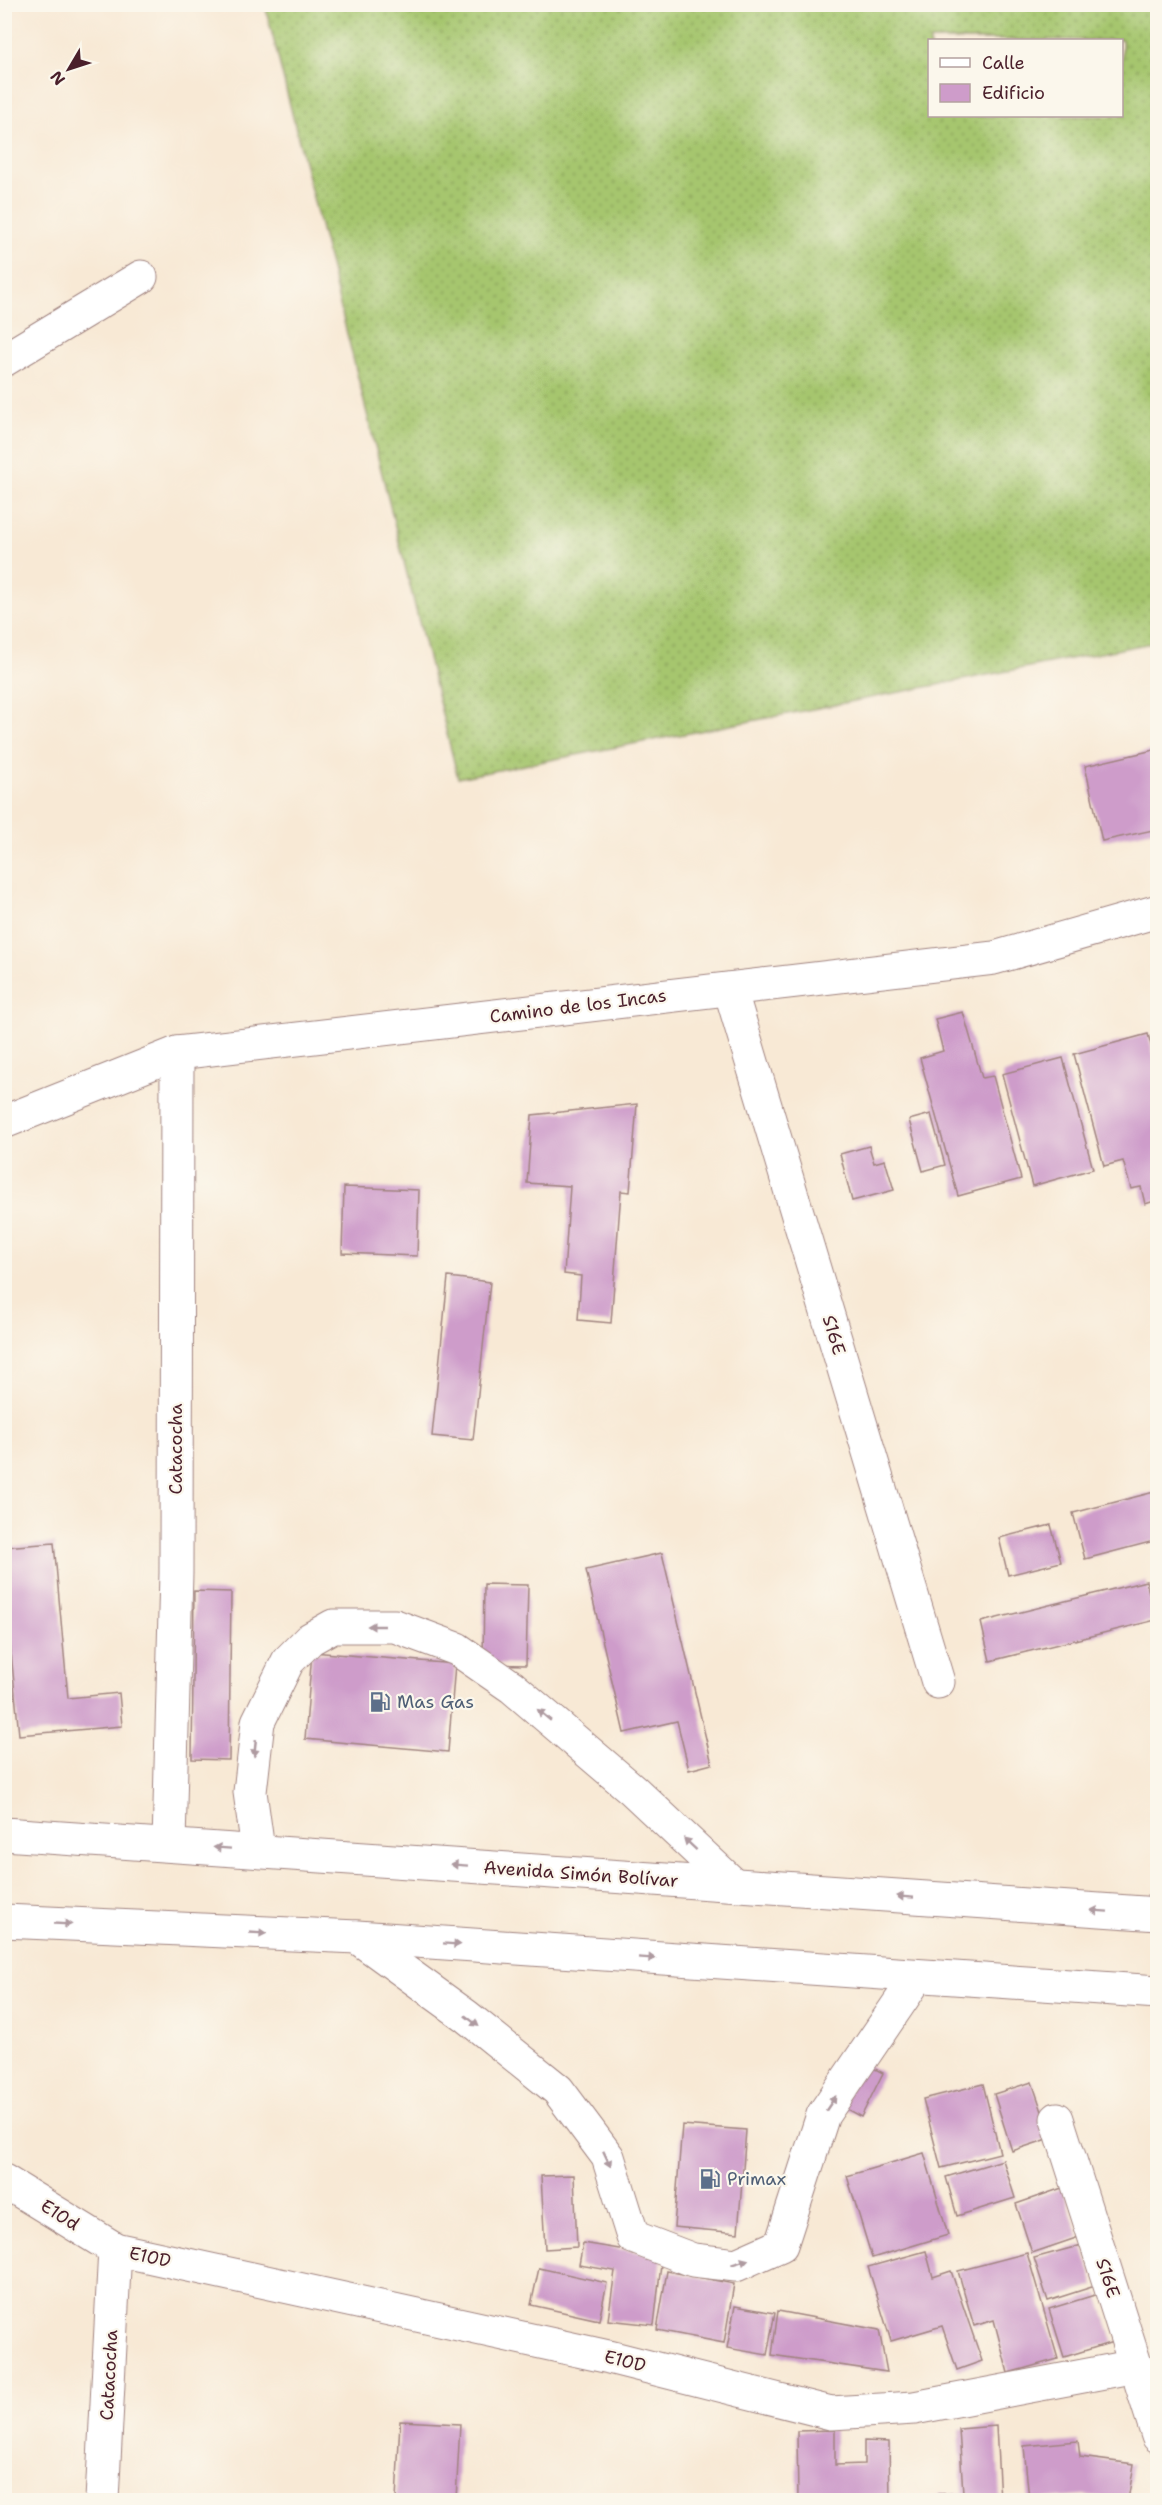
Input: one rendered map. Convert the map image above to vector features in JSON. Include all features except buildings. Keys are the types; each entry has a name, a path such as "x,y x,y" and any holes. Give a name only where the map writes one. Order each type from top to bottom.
{"main road":[{"path":"4,360 141,277"},
{"name":"Camino de los Incas","path":"4,1122 177,1053 994,958 1158,911"},
{"name":"S16E","path":"730,989 938,1682"},
{"name":"Catacocha","path":"169,1844 176,1573 177,1053"},
{"path":"258,1850 250,1792 258,1722 288,1661 310,1639 333,1626 395,1626 457,1649 512,1688 633,1790 733,1884"},
{"name":"Avenida Simón Bolívar","path":"4,1834 1158,1914"},
{"path":"4,1921 357,1937 1158,1992"},
{"path":"357,1937 466,2016 558,2090 608,2157 633,2237 693,2260 736,2265 781,2244 823,2115 917,1977"},
{"name":"S16E","path":"1057,2119 1158,2436"},
{"name":"E10d","path":"4,2181 115,2249"},
{"name":"Catacocha","path":"102,2500 115,2249"},
{"name":"E10D","path":"115,2249 609,2357 831,2413 914,2408 1136,2366"}],"green space":[{"path":"265,5 1157,5 1157,642 458,778"}],"place":[{"name":"Mas Gas","path":"380,1702"},
{"name":"Primax","path":"710,2179"}]}
